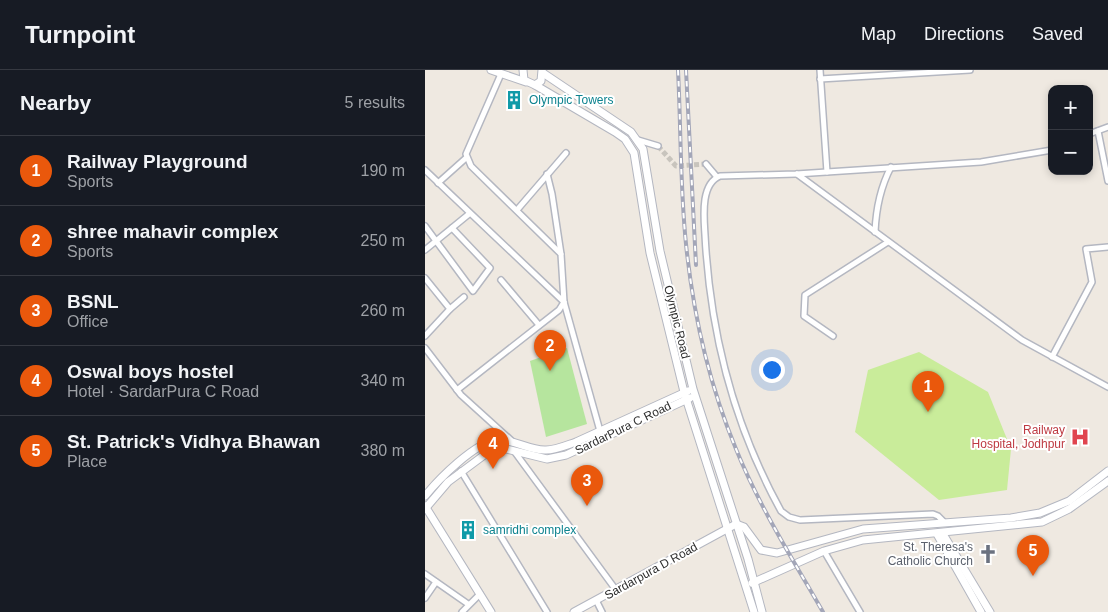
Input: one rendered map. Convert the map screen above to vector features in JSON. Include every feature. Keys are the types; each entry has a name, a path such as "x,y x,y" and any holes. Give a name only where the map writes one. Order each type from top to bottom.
{"street":[{"path":"491,70 527,82"},
{"path":"820,70 827,172"},
{"path":"820,79 970,70"},
{"path":"521,71 527,82"},
{"path":"535,84 541,81 543,72"},
{"name":"Olympic Road","path":"543,72 631,132 638,140 647,161 660,251 695,393 755,582 762,612"},
{"path":"438,183 466,158 501,74"},
{"name":"Olympic Road","path":"527,82 535,84 615,132 625,139 634,152 650,253 685,395 754,612"},
{"path":"1093,133 1108,127"},
{"path":"1098,131 1108,181"},
{"path":"638,140 658,146"},
{"path":"717,177 981,162 1048,151"},
{"path":"517,210 567,153"},
{"path":"466,158 471,166 561,254"},
{"path":"706,164 717,177"},
{"path":"875,232 876,212 883,183 891,167"},
{"path":"425,170 469,214 564,302"},
{"path":"547,174 561,254 564,302 600,431"},
{"path":"796,174 1022,340 1108,387"},
{"path":"717,177 705,197 703,205 708,281 714,323 739,416 762,473 781,511 789,517 800,520 933,514 939,516 945,523"},
{"path":"425,250 469,214"},
{"path":"425,226 473,291 490,268 452,228"},
{"path":"833,336 804,316 805,295 888,242"},
{"path":"1052,357 1092,282 1087,249 1108,247"},
{"path":"425,278 450,309"},
{"path":"501,280 539,325"},
{"path":"425,336 464,297"},
{"path":"457,390 559,310 564,302"},
{"path":"425,348 457,390 515,448 616,590"},
{"name":"SardarPura C Road","path":"425,507 448,482 491,450 515,448 546,450 576,442 685,395 695,393"},
{"name":"SardarPura C Road","path":"425,496 445,475 480,447 499,440 515,448 547,459 566,455 685,395"},
{"path":"461,471 547,612"},
{"path":"736,524 744,527 761,550 777,553 863,530 1011,518 1041,513 1069,501 1108,471"},
{"path":"746,585 824,551 863,540 940,534 1042,522 1084,500 1108,482"},
{"path":"425,507 491,612"},
{"path":"954,522 954,532"},
{"name":"Sardarpura D Road","path":"574,612 677,558 736,524"},
{"path":"940,534 981,612"},
{"path":"940,534 990,612"},
{"path":"824,551 860,612"},
{"path":"425,574 468,604"},
{"path":"425,598 436,582"},
{"path":"462,612 480,594"},
{"path":"596,600 602,612"}],"green space":[{"path":"567,348 587,424 546,437 530,361"},
{"path":"919,352 988,392 1011,449 1007,490 939,500 855,432 868,370"}],"tunnel":[{"path":"658,146 676,166 706,164"}],"railway":[{"path":"678,70 684,222 689,270 703,348 726,424 745,470 777,532 823,612"},
{"path":"686,70 696,265"}],"place":[{"name":"Olympic Towers","path":"514,100"},
{"name":"shree mahavir complex","path":"550,371"},
{"name":"Railway Playground","path":"928,412"},
{"name":"Railway Hospital, Jodhpur","path":"1080,437"},
{"name":"Oswal boys hostel","path":"493,469"},
{"name":"BSNL","path":"587,506"},
{"name":"samridhi complex","path":"468,530"},
{"name":"St. Theresa's Catholic Church","path":"988,554"},
{"name":"St. Patrick's Vidhya Bhawan","path":"1033,576"}]}
